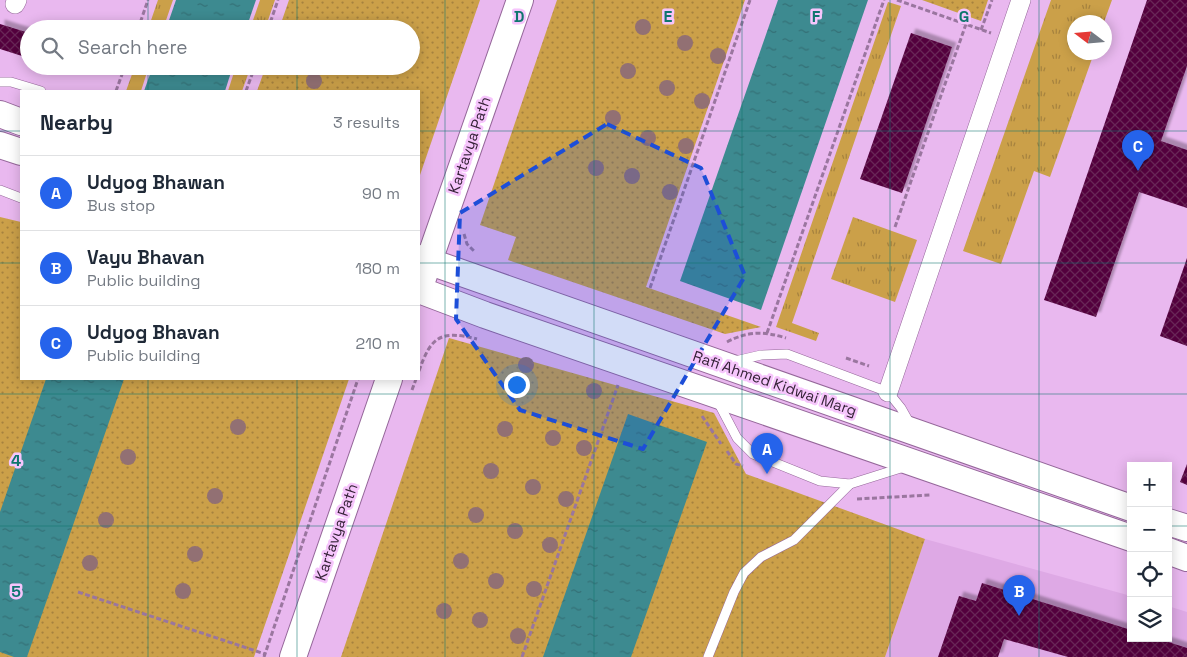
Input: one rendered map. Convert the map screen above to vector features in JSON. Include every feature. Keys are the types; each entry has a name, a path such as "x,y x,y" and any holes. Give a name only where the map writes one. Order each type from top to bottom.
{"main road":[{"name":"Kartavya Path","path":"420,284 424,260 520,0"},
{"path":"0,114 20,122"},
{"path":"0,145 20,152"},
{"name":"Rafi Ahmed Kidwai Marg","path":"424,260 723,354 916,433 1128,507"},
{"name":"Rafi Ahmed Kidwai Marg","path":"420,290 485,315 1127,537"},
{"name":"Kartavya Path","path":"293,657 388,380"},
{"path":"1172,523 1187,528"},
{"path":"1171,552 1187,558"}],"street":[{"path":"888,392 1021,0"}],"lane":[{"path":"0,82 12,82 38,90"},
{"path":"0,190 20,198"},
{"path":"723,354 787,354 888,392 901,408 916,433"},
{"path":"714,394 737,438 753,454 820,482 850,484 914,464"},
{"path":"708,657 734,592 744,573 760,558 794,540 850,484"}],"path":[{"path":"141,20 148,0"},
{"path":"271,20 278,0"},
{"path":"650,288 750,0"},
{"path":"767,333 884,0"},
{"path":"897,0 990,33"},
{"path":"981,30 992,0"},
{"path":"895,227 966,24"},
{"path":"116,90 122,75"},
{"path":"246,90 252,75"},
{"path":"464,231 466,244 476,252"},
{"path":"723,354 745,334 767,333 788,339"},
{"path":"842,357 869,366"},
{"path":"78,592 264,656 358,380"},
{"path":"522,657 618,385"}],"highlighted area":[{"path":"607,124 701,168 745,276 643,449 520,410 456,319 460,213"}],"shaded area":[{"path":"925,539 1127,595 1127,642 1172,642 1172,607 1187,612 1187,657 885,657"}],"green space":[{"path":"158,0 173,0 166,20 151,20"},
{"path":"260,0 275,0 268,20 253,20"},
{"path":"289,0 480,0 420,175 420,90 257,90 263,75 420,75 420,20 282,20"},
{"path":"557,0 745,0 646,287 761,327 725,334 508,260 516,237 480,225"},
{"path":"922,0 988,0 981,21"},
{"path":"1051,0 1112,0 1107,15 1067,15 1067,60 1092,60 1050,177 1034,171 1001,264 963,251"},
{"path":"888,2 901,6 792,323 819,333 816,341 776,327"},
{"path":"132,75 146,75 141,90 126,90"},
{"path":"233,75 248,75 242,90 228,90"},
{"path":"0,217 20,222 20,380 349,380 254,657 0,657"},
{"path":"853,217 917,240 895,302 831,279"},
{"path":"449,338 714,413 746,474 925,539 885,657 341,657"}],"water":[{"path":"176,0 256,0 249,20 169,20"},
{"path":"778,0 868,0 761,310 680,281"},
{"path":"150,75 230,75 225,90 144,90"},
{"path":"46,380 124,380 27,657 14,657 0,652 0,512"},
{"path":"628,414 707,442 631,657 543,657"}],"building":[{"path":"1147,0 1187,0 1187,66 1161,141 1187,150 1187,208 1139,192 1096,317 1044,300"},
{"path":"0,24 20,30 20,55 0,49"},
{"path":"911,33 952,47 902,193 860,179"},
{"path":"1187,258 1187,346 1160,336"},
{"path":"1187,464 1187,485 1180,482"},
{"path":"982,583 1127,629 1127,642 1168,642 1187,648 1187,657 1068,657 1004,639 998,657 938,657 959,596 976,601"}],"place":[{"name":"Udyog Bhavan","path":"1138,171"},
{"name":"Udyog Bhawan","path":"767,474"},
{"name":"Vayu Bhavan","path":"1019,616"}]}
